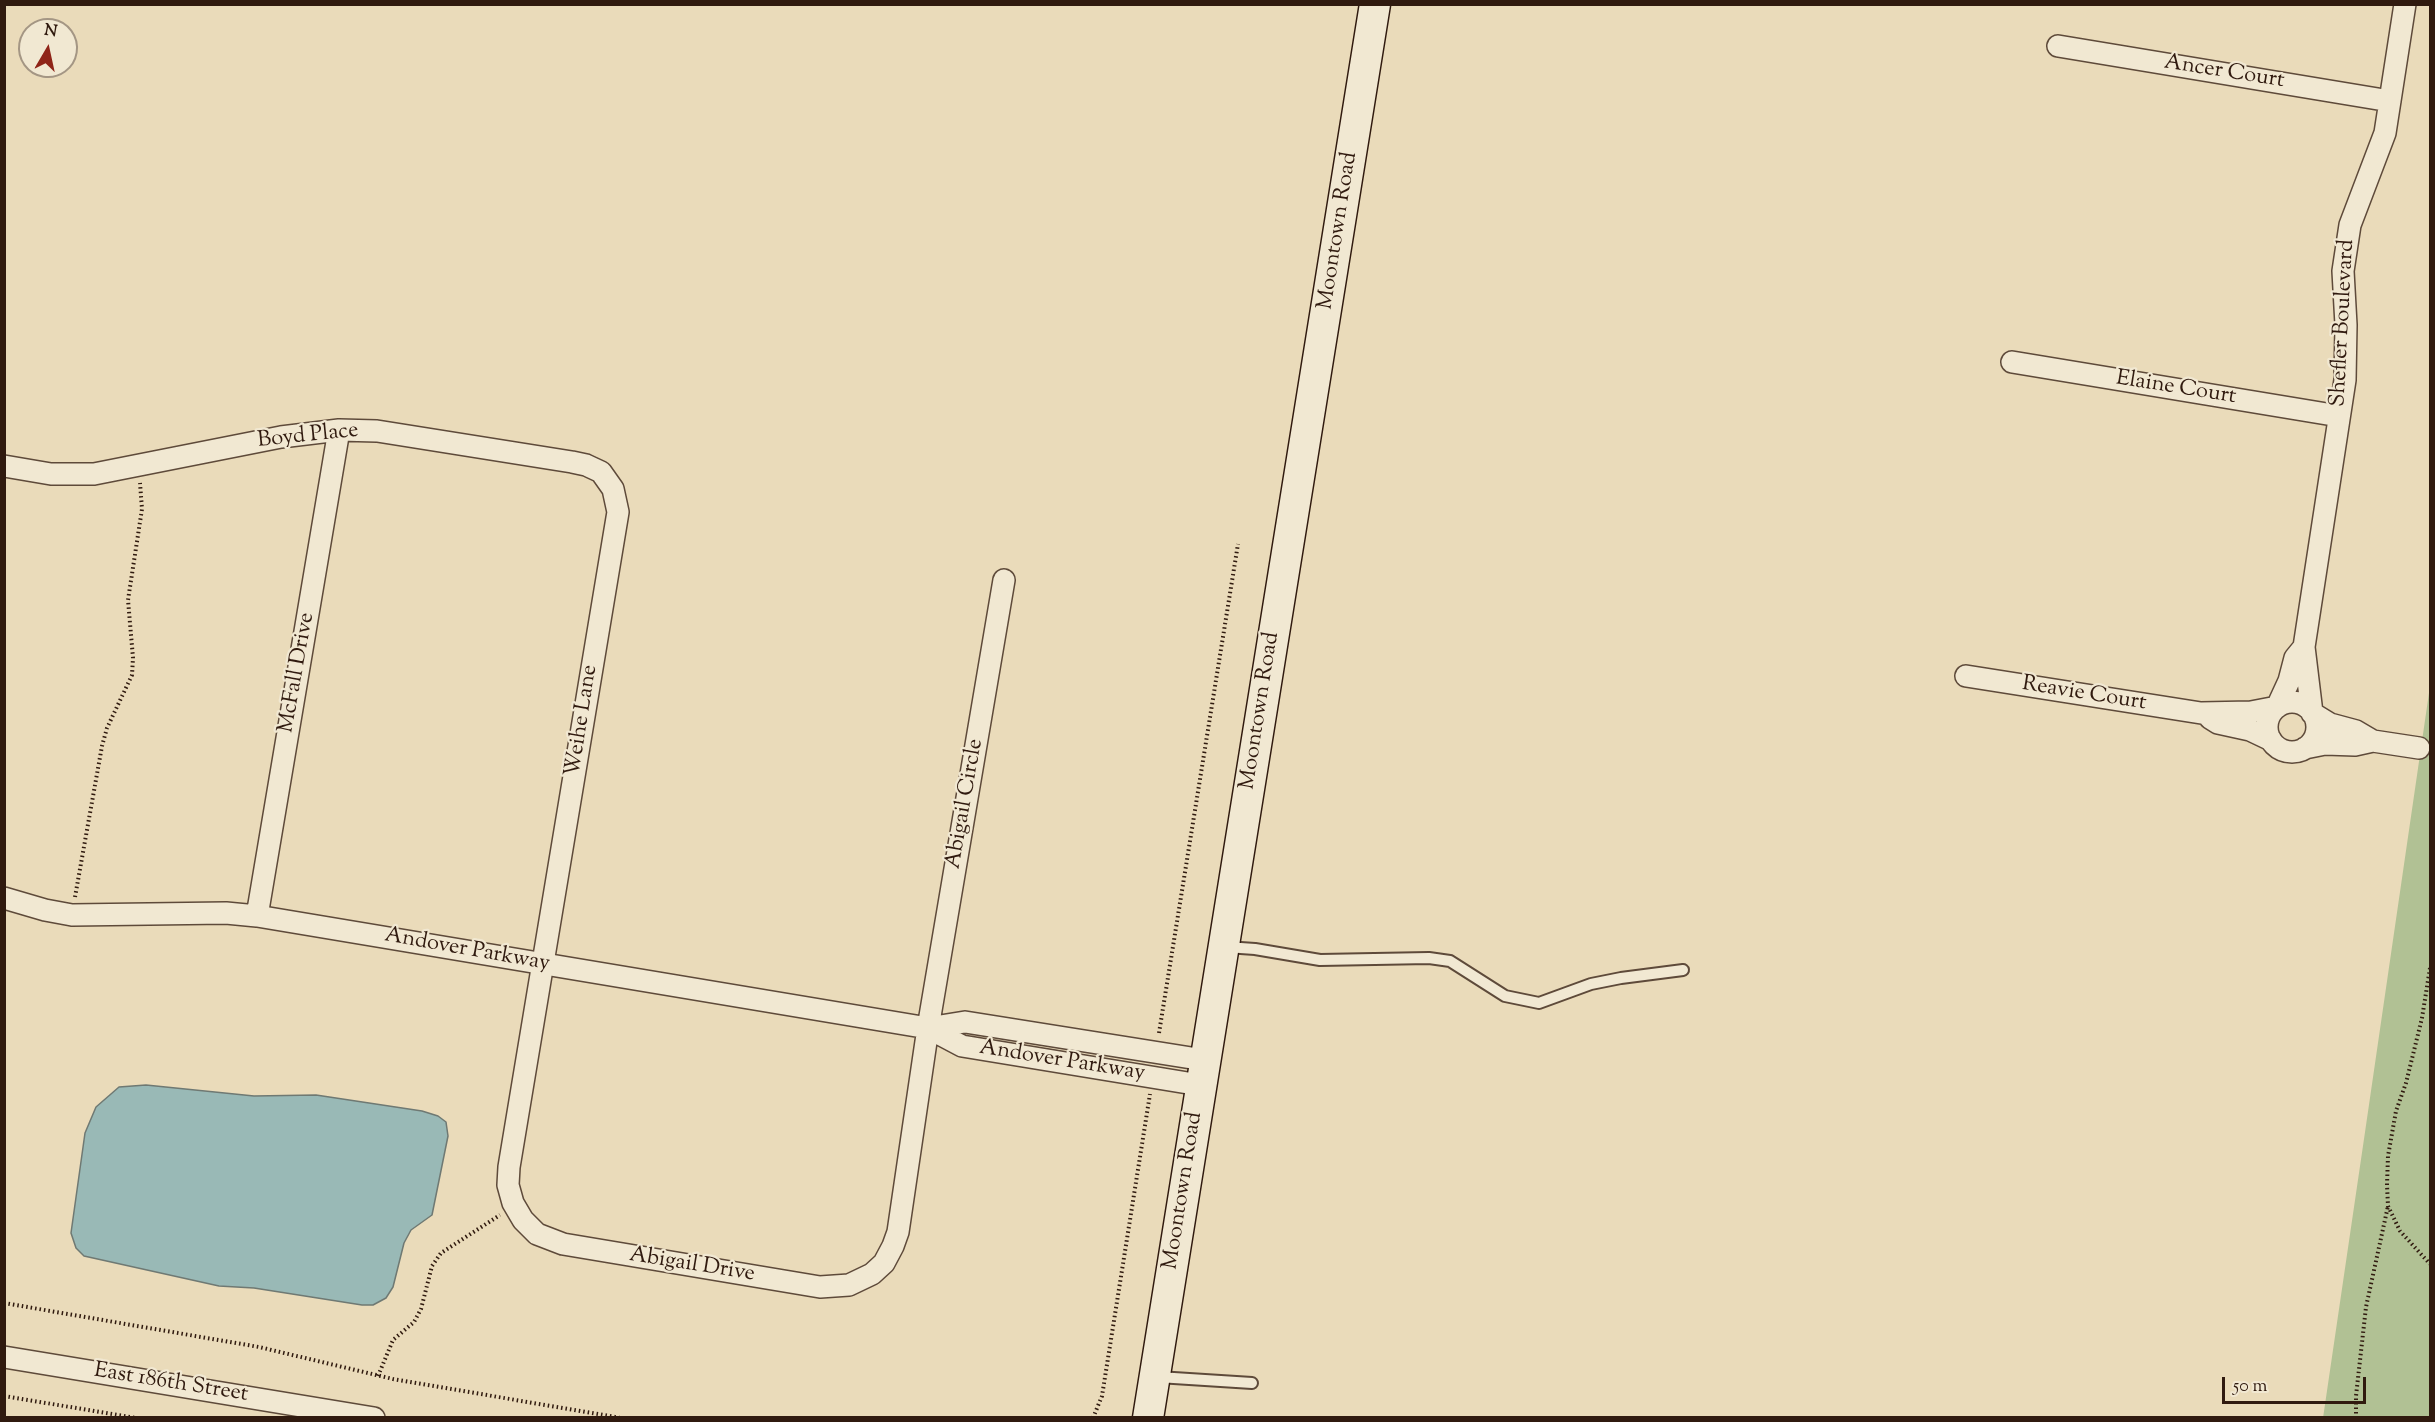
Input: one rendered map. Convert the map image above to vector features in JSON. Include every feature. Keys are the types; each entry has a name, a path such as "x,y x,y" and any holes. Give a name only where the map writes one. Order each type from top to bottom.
{"street":[{"name":"Moontown Road","path":"1148,1418 1375,4"},
{"name":"Shefler Boulevard","path":"2312,712 2304,646 2345,380 2346,325 2343,271 2350,225 2385,133 2405,4"},
{"name":"Ancer Court","path":"2058,46 2390,101"},
{"name":"Elaine Court","path":"2012,362 2339,416"},
{"name":"Boyd Place","path":"4,466 51,474 94,474 281,437 339,430 377,431 572,462 601,472 608,480"},
{"name":"McFall Drive","path":"257,916 339,430"},
{"name":"Weihe Lane","path":"543,964 618,512 617,498 608,480"},
{"name":"Abigail Circle","path":"928,1028 1004,580"},
{"name":"Shefler Boulevard","path":"2277,707 2289,681 2295,658 2304,646"},
{"name":"Reavie Court","path":"1966,676 2201,713 2251,712 2277,707"},
{"path":"2373,741 2356,731 2330,724 2300,703 2292,702 2277,707 2268,720 2266,728 2271,740 2280,749 2288,752 2325,744 2355,745 2373,741 2419,748"},
{"path":"2305,748 2315,735 2317,728 2312,712"},
{"name":"Reavie Court","path":"2201,713 2218,723 2250,730 2271,740"},
{"name":"Andover Parkway","path":"4,898 72,915 226,913 257,916 928,1028 962,1046 1152,1077 1202,1073"},
{"name":"Abigail Drive","path":"543,964 509,1167 508,1185 515,1208 523,1220 537,1234 562,1244 820,1287 849,1285 872,1274 884,1263 893,1246 898,1232 928,1028"},
{"name":"Andover Parkway","path":"928,1028 965,1022 1156,1052 1202,1073"},
{"name":"East 186th Street","path":"4,1357 374,1418"}],"lane":[{"path":"1223,947 1255,949 1320,960 1430,958 1450,961 1505,996 1539,1003 1591,984 1683,970"},
{"path":"1154,1377 1252,1383"}],"path":[{"path":"72,915 102,746 107,728 132,675 133,658 128,600 142,509 142,492 135,466"},
{"path":"1156,1052 1238,544"},
{"path":"2356,1418 2356,1396 2366,1307 2388,1206 2388,1156 2396,1112 2422,1018 2430,968"},
{"path":"1093,1418 1102,1396 1152,1077"},
{"path":"2388,1206 2400,1231 2430,1264"},
{"path":"378,1376 393,1340 414,1322 421,1309 432,1266 441,1253 491,1219 515,1208"},
{"path":"4,1303 259,1347 378,1376 621,1418"},
{"path":"4,1396 136,1418"}],"green space":[{"path":"2430,686 2430,1417 2323,1418 2364,1139"}],"water":[{"path":"146,1085 254,1096 316,1095 422,1111 438,1116 446,1122 448,1136 432,1215 411,1230 404,1243 393,1287 386,1298 373,1305 362,1305 254,1288 219,1286 84,1256 76,1248 71,1233 85,1133 96,1107 119,1087"}]}
